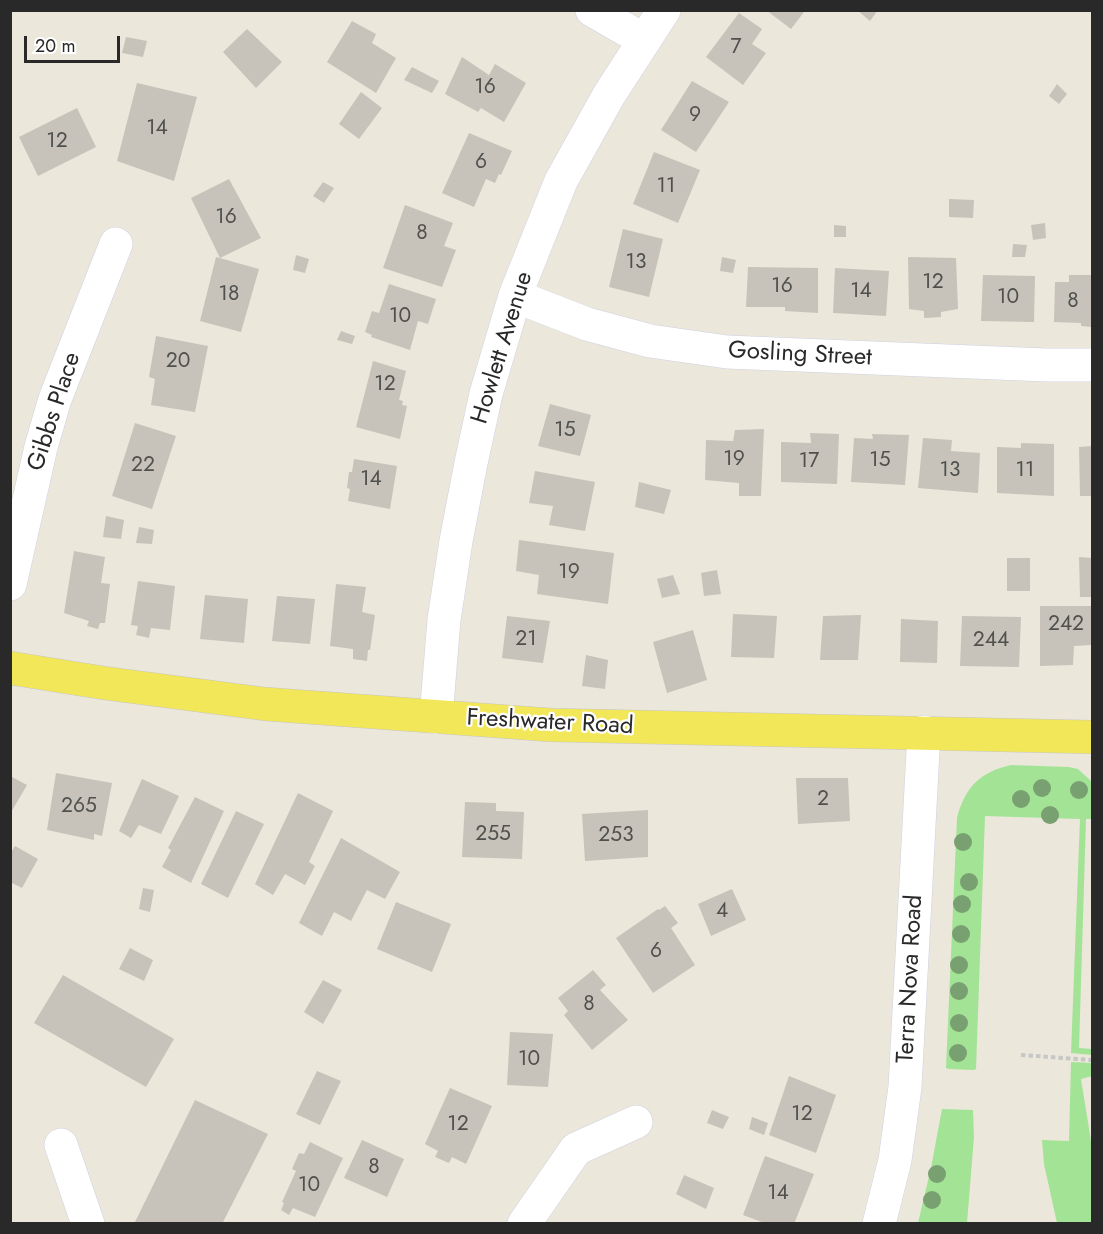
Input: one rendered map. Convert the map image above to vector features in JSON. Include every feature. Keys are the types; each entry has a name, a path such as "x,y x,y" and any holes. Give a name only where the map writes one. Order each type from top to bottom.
{"main road":[{"name":"Freshwater Road","path":"10,668 265,704 551,725 1092,737"}],"street":[{"path":"592,10 644,40"},
{"name":"Howlett Avenue","path":"436,717 444,620 464,496 486,394 515,296 561,181 609,95 664,10"},
{"name":"Gibbs Place","path":"10,584 41,447 55,399 116,244"},
{"name":"Gosling Street","path":"515,296 587,324 650,341 726,352 1092,365"},
{"name":"Terra Nova Road","path":"879,1224 895,1160 905,1087 924,732"},
{"path":"524,1224 576,1149 636,1122"},
{"path":"61,1145 88,1224"}],"path":[{"path":"1021,1055 1092,1060"}],"green space":[{"path":"1011,765 1069,767 1078,769 1092,782 1092,819 1086,819 1079,1048 1092,1049 1092,1055 1071,1053 1080,819 985,816 976,1069 949,1069 946,1068 957,818 964,798 975,783 991,772"},
{"path":"1071,1062 1092,1063 1092,1076 1081,1079 1092,1147 1092,1223 1057,1223 1044,1164 1042,1140 1069,1141"},
{"path":"942,1109 973,1110 974,1137 967,1223 918,1223"}],"building":[{"path":"766,10 803,10 804,12 791,29"},
{"path":"857,10 878,10 870,21"},
{"path":"739,13 762,29 752,44 766,53 743,85 706,57"},
{"path":"352,21 376,34 372,43 396,58 376,93 327,62"},
{"path":"247,29 282,62 256,88 223,52"},
{"path":"126,37 147,41 143,57 122,53"},
{"path":"462,57 489,75 495,64 526,83 504,122 481,108 478,112 445,94"},
{"path":"412,67 439,81 432,93 404,80"},
{"path":"692,81 729,102 696,152 661,130"},
{"path":"137,83 197,97 174,181 117,161"},
{"path":"1057,84 1067,94 1059,104 1049,96"},
{"path":"361,92 382,108 359,139 339,124"},
{"path":"77,108 96,147 38,176 19,137"},
{"path":"469,133 512,151 495,183 486,179 474,207 442,193"},
{"path":"654,152 700,170 678,223 633,204"},
{"path":"229,179 261,238 220,258 191,198"},
{"path":"323,182 334,188 324,203 313,196"},
{"path":"949,199 974,200 973,218 949,217"},
{"path":"405,205 453,223 444,246 456,250 442,287 383,268"},
{"path":"1045,223 1046,238 1033,240 1031,225"},
{"path":"834,225 846,226 846,237 834,237"},
{"path":"623,229 663,239 649,297 609,287"},
{"path":"1013,244 1027,245 1025,257 1012,257"},
{"path":"296,255 309,259 305,273 293,270"},
{"path":"216,257 259,269 241,332 200,321"},
{"path":"722,257 736,260 733,273 720,271"},
{"path":"908,257 956,258 958,309 941,312 941,317 924,318 924,311 909,309"},
{"path":"748,267 818,268 818,313 785,311 785,307 746,307"},
{"path":"835,268 889,271 886,316 833,313"},
{"path":"983,275 1035,276 1034,322 981,321"},
{"path":"1069,275 1092,275 1092,327 1081,326 1081,323 1054,322 1055,282 1069,282"},
{"path":"389,284 436,299 428,324 418,321 410,350 371,337 372,335 365,332 372,311 379,313"},
{"path":"341,331 355,336 352,344 337,340"},
{"path":"156,336 208,346 195,412 151,405 155,379 149,377"},
{"path":"373,361 406,371 399,400 403,401 402,405 407,406 400,439 356,427"},
{"path":"550,404 591,415 580,456 538,446"},
{"path":"135,423 176,436 152,509 112,496"},
{"path":"764,429 761,496 739,496 739,483 705,480 706,440 733,441 735,430"},
{"path":"810,433 839,434 837,484 781,482 781,442 811,443"},
{"path":"872,434 909,435 905,485 851,482 854,438 873,439"},
{"path":"923,438 952,440 951,451 980,453 978,493 918,488"},
{"path":"1021,443 1054,444 1054,496 997,493 997,447 1021,448"},
{"path":"1092,446 1092,496 1080,496 1079,447"},
{"path":"354,459 397,466 390,509 348,501 349,472 352,472"},
{"path":"535,471 595,482 585,531 549,525 553,506 529,503"},
{"path":"639,482 671,490 664,514 635,507"},
{"path":"106,516 124,520 121,539 103,537"},
{"path":"139,527 154,530 152,544 136,543"},
{"path":"519,540 614,553 608,604 537,594 539,575 516,571"},
{"path":"74,551 105,557 101,583 110,584 105,623 100,623 98,629 87,626 89,621 64,613"},
{"path":"1079,557 1092,558 1092,597 1080,597"},
{"path":"1007,558 1030,558 1030,591 1007,591"},
{"path":"717,570 721,594 704,596 701,573"},
{"path":"673,575 680,594 662,598 657,579"},
{"path":"138,581 175,586 170,630 151,628 149,638 136,635 138,626 131,625"},
{"path":"336,584 366,587 362,612 375,615 367,661 353,659 353,649 330,646"},
{"path":"205,595 248,599 244,643 200,639"},
{"path":"277,596 315,599 310,644 272,641"},
{"path":"1040,606 1092,606 1091,645 1074,646 1073,665 1040,666"},
{"path":"733,614 777,616 774,658 731,657"},
{"path":"861,615 858,660 820,660 823,616"},
{"path":"507,616 550,621 543,663 502,658"},
{"path":"962,616 1021,617 1019,667 960,666"},
{"path":"901,619 938,621 937,663 900,662"},
{"path":"693,630 707,680 667,693 653,642"},
{"path":"586,655 608,660 605,689 582,686"},
{"path":"56,773 112,783 102,836 94,834 94,840 47,830"},
{"path":"10,776 27,785 10,814"},
{"path":"796,778 848,778 850,821 798,824"},
{"path":"142,779 179,796 161,834 139,825 131,838 119,831"},
{"path":"298,793 333,811 309,862 315,866 305,885 285,874 273,895 255,884"},
{"path":"195,797 224,811 191,883 162,867 171,850 168,848"},
{"path":"465,802 496,803 496,811 524,812 522,859 462,857"},
{"path":"648,810 648,857 585,861 582,814"},
{"path":"236,811 264,824 228,898 201,884"},
{"path":"341,838 400,872 385,899 367,890 351,921 334,912 322,936 299,923"},
{"path":"15,846 38,859 22,888 10,882 10,854"},
{"path":"143,888 154,890 150,912 139,909"},
{"path":"732,889 746,920 711,936 698,904"},
{"path":"396,902 451,924 432,972 377,949"},
{"path":"665,906 678,923 671,928 695,965 653,993 616,938"},
{"path":"130,948 153,960 144,981 119,969"},
{"path":"593,970 606,985 600,990 628,1020 592,1050 564,1015 568,1011 558,998"},
{"path":"63,975 174,1039 146,1087 34,1023"},
{"path":"323,980 342,990 323,1024 304,1012"},
{"path":"510,1032 553,1034 548,1087 507,1085"},
{"path":"317,1071 341,1081 320,1125 296,1114"},
{"path":"789,1076 836,1095 816,1153 769,1135"},
{"path":"450,1088 492,1106 466,1164 452,1157 449,1163 435,1157 438,1151 425,1144"},
{"path":"195,1100 268,1134 222,1224 134,1224"},
{"path":"712,1110 729,1117 723,1129 707,1123"},
{"path":"752,1117 768,1123 764,1135 749,1129"},
{"path":"362,1140 404,1159 387,1197 344,1178"},
{"path":"310,1142 343,1158 315,1217 293,1208 289,1215 281,1210 284,1203 282,1202 296,1171 292,1169 299,1153 304,1154"},
{"path":"765,1156 814,1174 794,1224 767,1224 743,1215"},
{"path":"684,1175 714,1188 706,1209 676,1194"}]}
